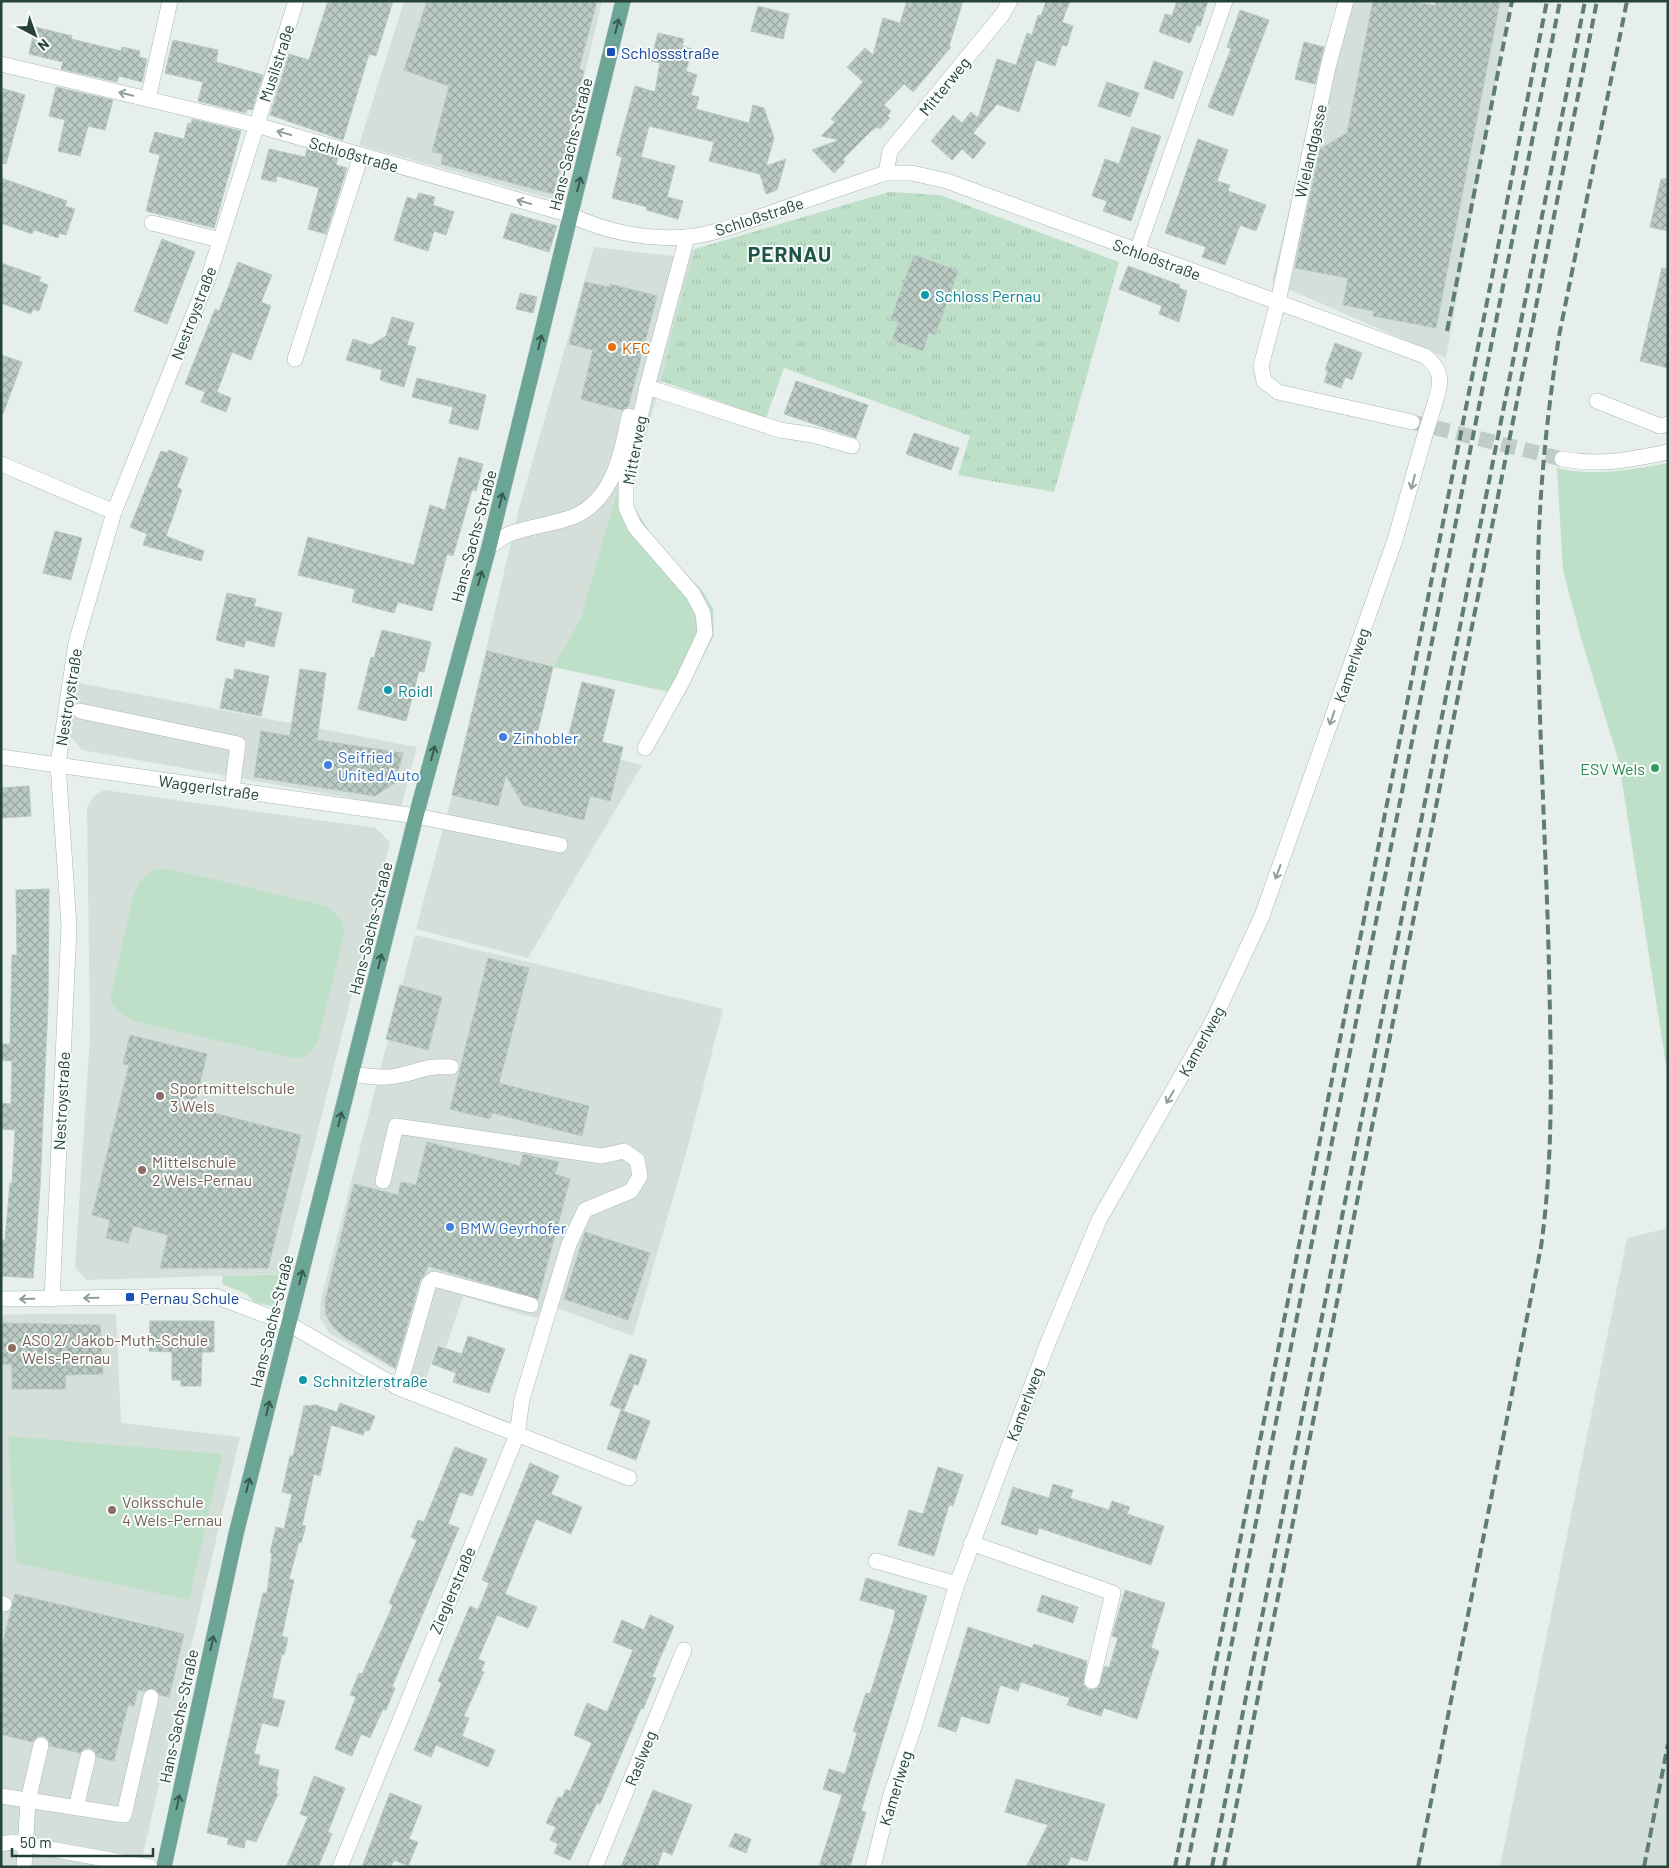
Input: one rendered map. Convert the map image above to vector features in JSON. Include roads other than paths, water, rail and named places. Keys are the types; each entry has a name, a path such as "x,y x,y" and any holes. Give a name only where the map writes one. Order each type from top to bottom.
{"main road":[{"name":"Hans-Sachs-Straße","path":"164,1867 236,1534 416,816 489,547 623,1"}],"street":[{"path":"148,99 170,1"},
{"name":"Musilstraße","path":"256,125 296,1"},
{"name":"Mitterweg","path":"886,173 890,151 1002,15 1010,1"},
{"path":"1137,251 1225,1"},
{"name":"Wielandgasse","path":"1278,302 1328,67 1346,1"},
{"name":"Schloßstraße","path":"1,64 256,125 571,215 588,224 631,234 686,237 736,225 886,173 912,173 947,181 1278,302"},
{"name":"Nestroystraße","path":"52,1299 69,926 58,764 76,643 114,512 209,276 256,125"},
{"path":"295,359 361,156"},
{"path":"152,223 220,240"},
{"name":"Mitterweg","path":"645,748 683,680 704,633 703,613 693,594 640,533 626,508 626,480 647,387 686,237"},
{"path":"1278,302 1261,366 1264,381 1278,392 1412,422"},
{"name":"Kamerlweg","path":"873,1867 890,1798 914,1727 957,1584 971,1542 1048,1340 1100,1220 1214,1019 1262,916 1395,540 1441,378 1437,365 1425,356 1278,302"},
{"path":"647,387 780,430 813,435 852,446"},
{"path":"1597,401 1660,426 1668,424"},
{"path":"489,547 510,534 575,515 595,502 613,477 623,448 629,416"},
{"path":"1562,459 1586,463 1624,462 1668,452"},
{"path":"1,464 114,512"},
{"path":"80,711 238,744 232,790"},
{"name":"Waggerlstraße","path":"1,757 416,816 560,845"},
{"path":"352,1074 378,1077 396,1076 432,1065 451,1067"},
{"name":"Zieglerstraße","path":"340,1867 517,1435 522,1399 569,1244 586,1210 631,1191 640,1176 637,1160 624,1151 602,1156 396,1126 383,1181"},
{"path":"399,1388 429,1283 434,1279 531,1305"},
{"path":"1,1299 215,1296 289,1324 399,1388 629,1478"},
{"path":"971,1542 1113,1593 1092,1682"},
{"path":"876,1561 957,1584"},
{"name":"Raslweg","path":"595,1867 684,1650"},
{"path":"1,1796 124,1815 151,1697"},
{"path":"24,1867 28,1801 41,1745"},
{"path":"76,1808 88,1758"},
{"path":"1,1844 11,1842 150,1867"}],"tunnel":[{"path":"1412,422 1562,459"}],"railway":[{"path":"1447,331 1512,1"},
{"path":"1175,1867 1547,1"},
{"path":"1187,1867 1560,1"},
{"path":"1212,1867 1585,1"},
{"path":"1224,1867 1597,1"},
{"path":"1418,1867 1541,1247 1545,1212 1550,1143 1551,1073 1538,627 1538,548 1541,487 1559,336 1627,1"},
{"path":"1644,1867 1668,1744"}],"place":[{"name":"Schlossstraße","path":"611,52"},
{"name":"Schloss Pernau","path":"925,295"},
{"name":"KFC","path":"612,347"},
{"name":"Roidl","path":"388,690"},
{"name":"Zinhobler","path":"503,737"},
{"name":"Seifried United Auto","path":"328,765"},
{"name":"ESV Wels","path":"1655,768"},
{"name":"Sportmittelschule 3 Wels","path":"160,1096"},
{"name":"Mittelschule 2 Wels-Pernau","path":"142,1170"},
{"name":"BMW Geyrhofer","path":"450,1227"},
{"name":"Pernau Schule","path":"130,1297"},
{"name":"ASO 2/ Jakob-Muth-Schule Wels-Pernau","path":"12,1348"},
{"name":"Schnitzlerstraße","path":"303,1380"},
{"name":"Volksschule 4 Wels-Pernau","path":"112,1510"}],"district":[{"name":"PERNAU","path":"790,253"}]}
